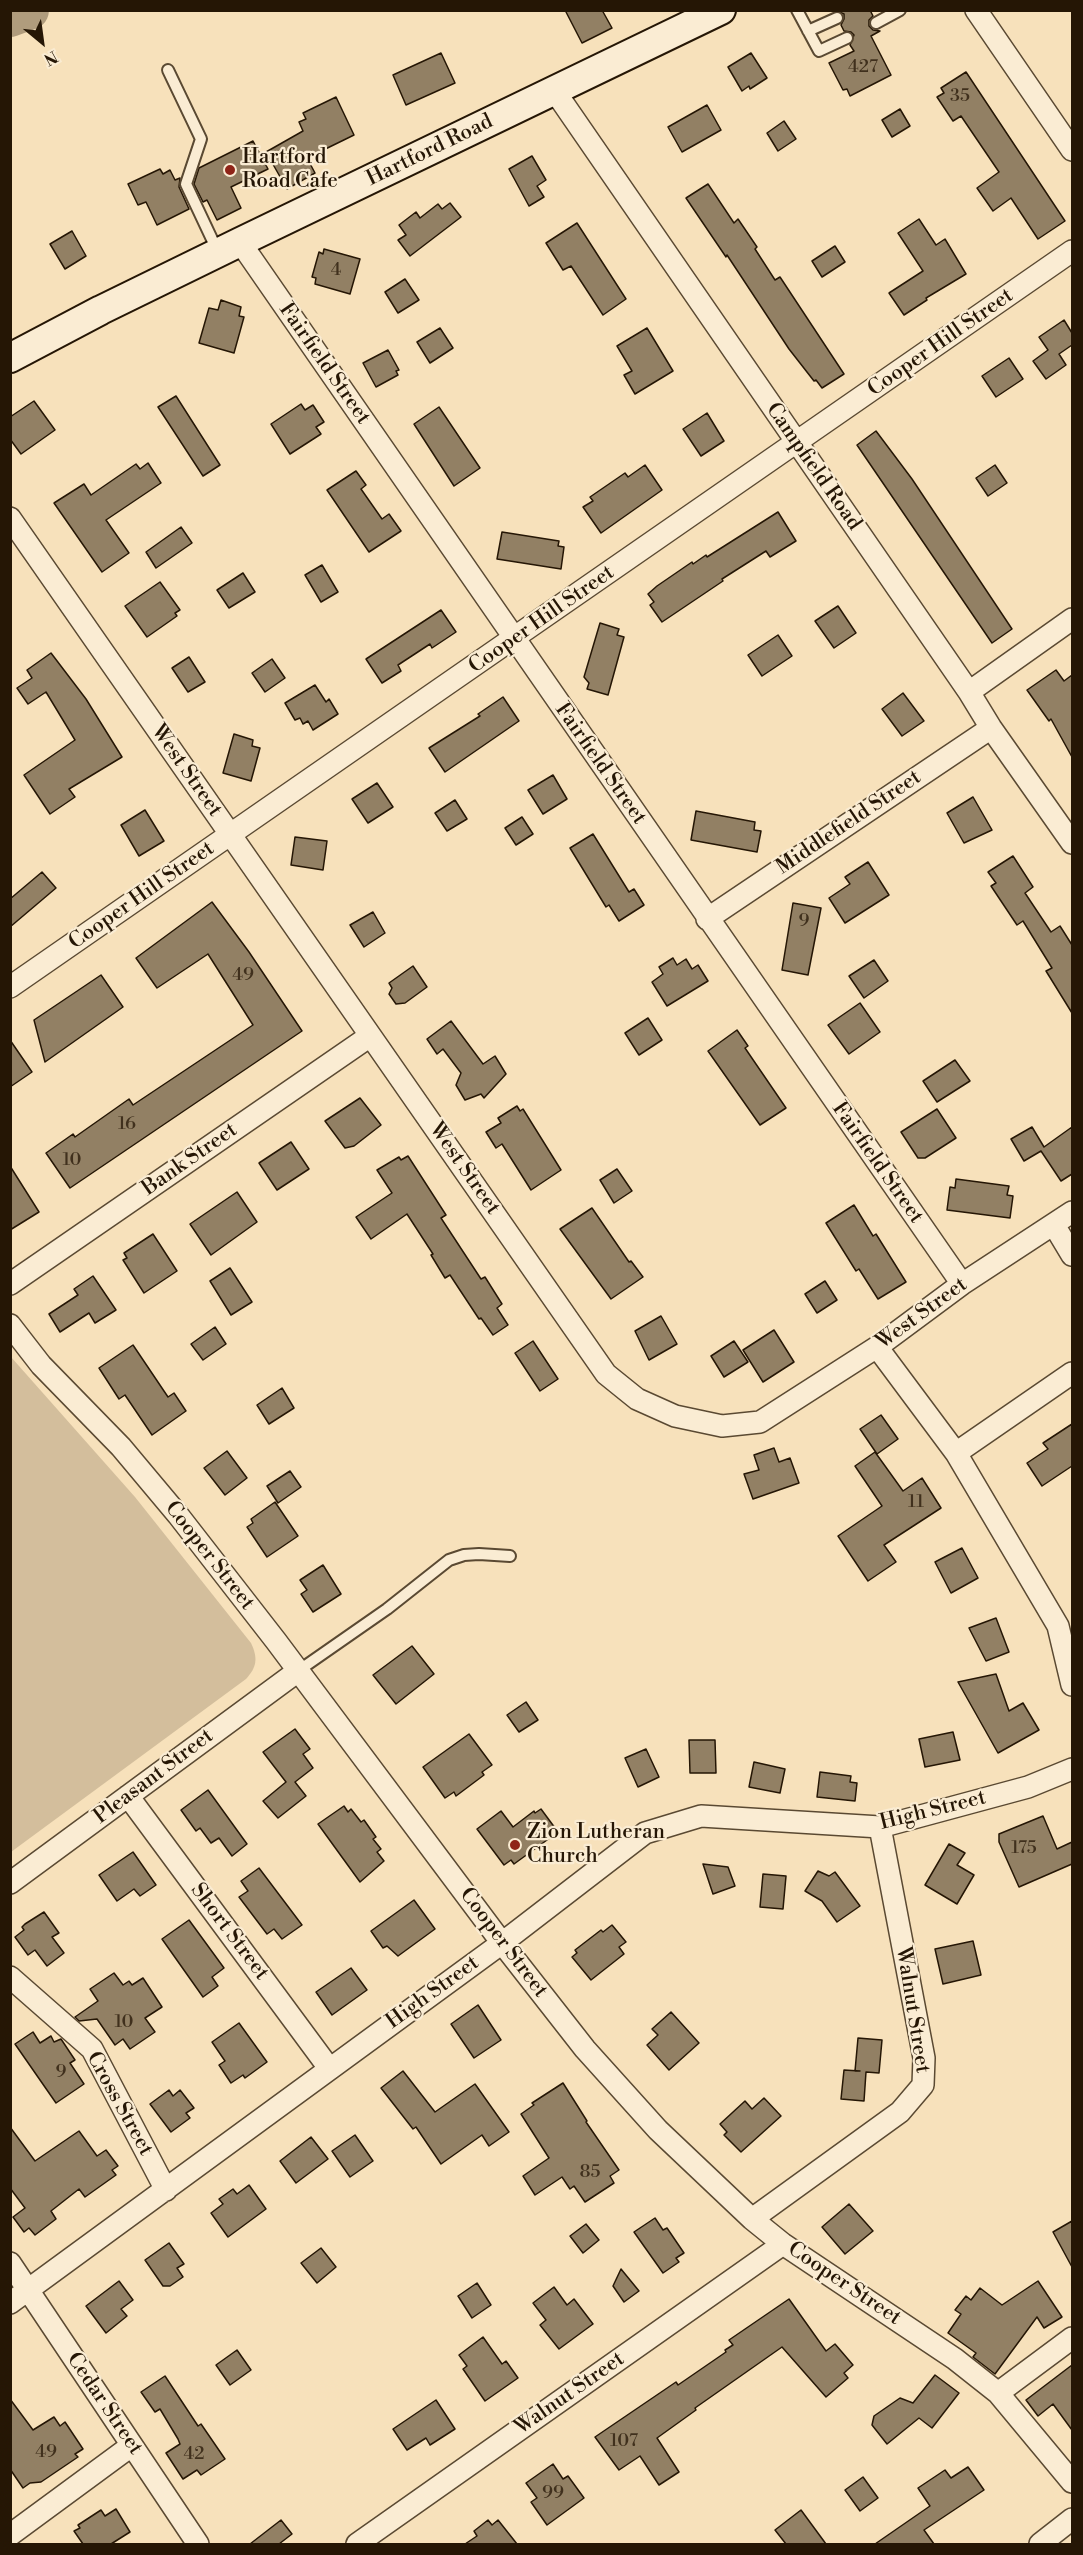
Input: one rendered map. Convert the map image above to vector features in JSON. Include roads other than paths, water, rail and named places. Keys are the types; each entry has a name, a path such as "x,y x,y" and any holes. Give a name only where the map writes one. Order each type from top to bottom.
{"main road":[{"name":"Hartford Road","path":"11,357 229,247 721,10"}],"street":[{"path":"976,10 1072,150"},
{"name":"Campfield Road","path":"554,90 1072,843"},
{"name":"Fairfield Street","path":"229,247 514,639 962,1284"},
{"name":"Cooper Hill Street","path":"10,987 1072,251"},
{"name":"West Street","path":"10,518 606,1374 637,1399 675,1416 722,1426 760,1422 877,1347 962,1284 1072,1212"},
{"path":"969,692 1072,619"},
{"name":"Middlefield Street","path":"707,919 991,728"},
{"name":"Bank Street","path":"10,1284 370,1036"},
{"path":"1054,1225 1072,1255"},
{"name":"Cooper Street","path":"10,1325 41,1365 121,1447 178,1515 502,1943 592,2057 658,2130 752,2219 783,2244 956,2359 998,2392 1072,2482"},
{"path":"877,1347 956,1453 1058,1626 1072,1685"},
{"path":"956,1453 1072,1373"},
{"name":"Pleasant Street","path":"10,1884 298,1671"},
{"name":"High Street","path":"10,2303 502,1943 645,1833 701,1816 880,1827 1028,1787 1072,1769"},
{"name":"Short Street","path":"128,1796 329,2068"},
{"name":"Walnut Street","path":"752,2219 900,2112 924,2085 924,2058 880,1827"},
{"name":"Cross Street","path":"10,1977 92,2049 166,2190"},
{"name":"Walnut Street","path":"357,2544 783,2244"},
{"name":"Cedar Street","path":"10,2263 198,2544"},
{"path":"998,2392 1072,2338"},
{"path":"10,2535 131,2446"},
{"path":"1040,2544 1072,2519"}],"lane":[{"path":"797,10 819,51 847,38"},
{"path":"876,23 900,10"},
{"path":"808,31 837,18"},
{"path":"168,70 201,139 186,184 229,247"},
{"path":"298,1671 387,1609 448,1560 472,1554 510,1556"}],"waterway":[{"path":"10,17 29,10"}],"place":[{"name":"Hartford Road Cafe","path":"230,170"},
{"name":"Zion Lutheran Church","path":"515,1845"}]}
